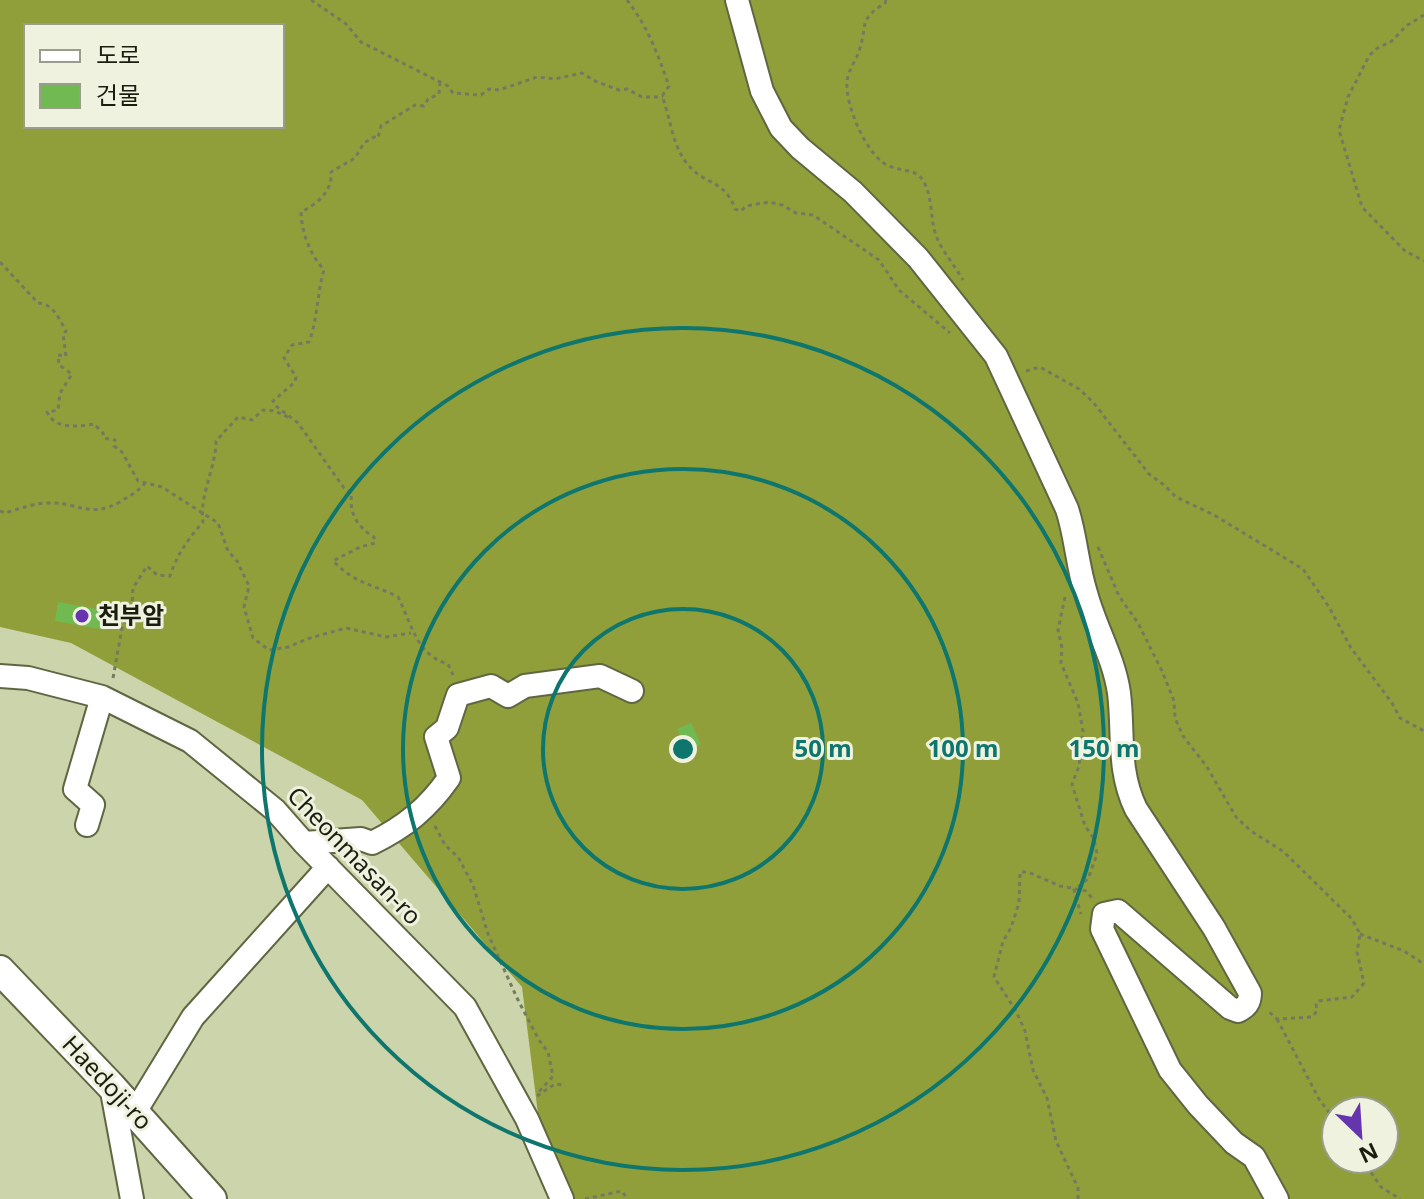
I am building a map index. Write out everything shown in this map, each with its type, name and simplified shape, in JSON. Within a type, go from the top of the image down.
[{"type":"main road","name":"Haedoji-ro","points":[[0,970],[111,1086],[212,1199]]},
{"type":"street","points":[[737,0],[762,91],[781,128],[853,192],[918,258],[996,356],[1070,519],[1086,597],[1111,661],[1119,693],[1120,738],[1128,794],[1214,928],[1250,993],[1250,1000],[1238,1011],[1230,1008],[1118,911],[1104,914],[1102,929],[1170,1070],[1234,1143],[1254,1157],[1277,1199]]},
{"type":"street","name":"Cheonmasan-ro","points":[[0,676],[28,678],[107,699],[190,741],[275,810],[465,1007],[527,1119],[562,1199]]},
{"type":"street","points":[[304,843],[361,839],[372,843],[399,829],[434,800],[449,778],[436,737],[447,728],[458,695],[491,686],[508,696],[525,686],[600,676],[632,691]]},
{"type":"street","points":[[87,825],[93,805],[75,789],[107,699]]},
{"type":"street","points":[[135,1112],[193,1017],[328,867]]},
{"type":"street","points":[[111,1086],[132,1199]]},
{"type":"path","points":[[311,0],[346,24],[361,42],[448,86],[453,93],[481,95],[489,89],[499,90],[537,77],[555,79],[582,73],[595,81],[619,90],[627,89],[642,97],[663,97]]},
{"type":"path","points":[[627,0],[645,22],[656,50],[669,86],[663,97],[680,154],[691,169],[718,184],[732,200],[735,209],[741,211],[746,206],[769,202],[796,213],[813,215],[879,260],[899,290],[958,340]]},
{"type":"path","points":[[886,0],[870,14],[861,33],[861,47],[851,66],[846,84],[853,117],[864,140],[884,163],[915,171],[925,184],[937,238],[967,286]]},
{"type":"path","points":[[1424,15],[1369,56],[1348,97],[1339,130],[1362,207],[1405,251],[1424,261]]},
{"type":"path","points":[[440,82],[439,94],[428,99],[424,106],[415,105],[381,126],[378,138],[364,143],[355,158],[331,172],[328,191],[320,196],[316,204],[301,212],[312,257],[324,270],[320,284],[321,301],[316,309],[309,342],[292,345],[284,358],[296,377],[295,382],[273,401],[292,418],[324,457],[344,488],[352,493],[349,505],[354,516],[363,531],[374,537],[375,543],[333,561],[350,578],[398,597],[412,633],[433,660],[448,664],[454,679],[474,684],[474,691]]},
{"type":"path","points":[[0,262],[38,303],[46,304],[55,311],[66,331],[63,334],[66,356],[58,355],[59,365],[72,374],[60,393],[58,410],[47,412],[50,419],[60,424],[94,424],[104,438],[115,440],[114,446],[122,452],[138,481],[162,487],[218,523],[228,551],[249,586],[244,607],[253,638],[269,650],[346,628],[386,637],[412,633]]},
{"type":"path","points":[[1012,393],[1016,376],[1040,367],[1079,389],[1093,402],[1149,474],[1176,497],[1214,515],[1303,569],[1329,607],[1345,638],[1400,718],[1424,731]]},
{"type":"path","points":[[107,699],[122,628],[132,606],[133,588],[147,566],[157,575],[170,576],[192,532],[203,522],[202,514],[216,458],[216,441],[238,417],[252,420],[263,410],[292,418]]},
{"type":"path","points":[[0,511],[5,513],[44,503],[68,503],[82,509],[101,511],[139,491],[145,483]]},
{"type":"path","points":[[1070,519],[1077,519],[1101,552],[1119,596],[1138,623],[1162,671],[1183,736],[1207,767],[1225,802],[1251,831],[1300,866],[1352,919],[1360,934],[1357,952],[1364,983],[1352,997],[1319,1001],[1312,1017],[1277,1019]]},
{"type":"path","points":[[1066,590],[1058,630],[1061,663],[1078,703],[1083,731],[1079,766],[1072,784],[1097,854],[1088,879],[1074,890],[1081,914]]},
{"type":"path","points":[[421,812],[434,825],[445,845],[458,857],[467,872],[491,942],[517,998],[548,1052],[553,1076],[534,1097],[555,1084],[564,1085]]},
{"type":"path","points":[[1076,889],[1020,872],[1019,903],[1003,941],[994,977],[1025,1031],[1033,1070],[1047,1098],[1056,1141],[1078,1188],[1078,1199]]},
{"type":"path","points":[[1360,934],[1404,951],[1424,964]]},
{"type":"path","points":[[1250,993],[1277,1019],[1320,1100]]},
{"type":"path","points":[[1373,1175],[1381,1187],[1400,1199]]},
{"type":"path","points":[[585,1199],[622,1191],[627,1199]]},
{"type":"green space","points":[[0,0],[1424,0],[1424,1199],[552,1199],[546,1177],[522,987],[362,800],[71,643],[0,627]]},
{"type":"building","name":"천부암","points":[[58,602],[108,611],[105,630],[55,621]]},
{"type":"building","points":[[691,723],[701,744],[688,751],[677,729]]},
{"type":"place","name":"천부암","points":[[82,616]]}]
